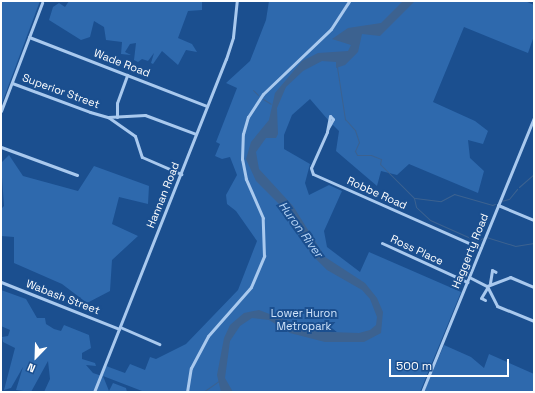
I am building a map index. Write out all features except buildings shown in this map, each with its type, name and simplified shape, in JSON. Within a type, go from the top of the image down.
[{"type":"street","name":"Hannan Road","points":[[94,392],[181,174],[232,41],[237,1]]},
{"type":"street","points":[[187,392],[191,368],[208,336],[249,289],[264,256],[263,218],[246,179],[242,159],[243,134],[248,117],[263,94],[331,29],[349,1]]},
{"type":"street","points":[[1,111],[42,3]]},
{"type":"street","name":"Wade Road","points":[[29,37],[207,106]]},
{"type":"street","points":[[117,117],[117,103],[127,75]]},
{"type":"street","name":"Superior Street","points":[[12,83],[108,117],[145,115],[196,134]]},
{"type":"street","points":[[108,117],[113,123],[135,136],[142,157],[181,174]]},
{"type":"street","name":"Haggerty Road","points":[[422,392],[534,117]]},
{"type":"street","name":"Robbe Road","points":[[328,128],[311,168],[313,174],[480,248]]},
{"type":"street","points":[[1,147],[77,175]]},
{"type":"street","points":[[176,172],[179,178]]},
{"type":"street","points":[[498,205],[534,220]]},
{"type":"street","name":"Ross Place","points":[[382,243],[467,282]]},
{"type":"street","points":[[485,300],[481,298],[488,285],[492,270],[496,272]]},
{"type":"street","points":[[469,277],[488,285],[498,307],[533,320]]},
{"type":"street","points":[[488,285],[510,277],[534,287]]},
{"type":"street","name":"Wabash Street","points":[[1,282],[159,344]]},
{"type":"green space","points":[[1,1],[40,1],[2,103],[1,102]]},
{"type":"green space","points":[[69,1],[202,1],[202,10],[188,11],[178,38],[192,44],[197,52],[186,50],[178,65],[162,51],[153,64],[151,63],[154,53],[148,61],[142,59],[138,62],[134,60],[136,43],[130,44],[125,52],[131,55],[121,54],[122,42],[106,40],[104,27],[94,21],[90,37],[81,40],[49,20],[53,7],[59,3],[65,7]]},
{"type":"green space","name":"Lower Huron Metropark","points":[[269,1],[525,1],[534,5],[534,36],[528,53],[464,27],[433,102],[475,121],[488,131],[483,144],[468,140],[470,158],[484,171],[478,193],[409,164],[397,175],[381,171],[377,186],[336,151],[339,131],[333,125],[329,128],[329,121],[310,99],[292,115],[284,135],[284,149],[310,164],[305,183],[309,195],[329,185],[342,191],[324,231],[327,247],[360,272],[369,252],[461,292],[420,392],[142,391],[103,376],[109,391],[113,383],[126,388],[127,392],[44,392],[50,379],[48,361],[31,392],[16,390],[23,367],[11,388],[4,390],[15,348],[3,342],[2,337],[8,336],[10,330],[1,326],[1,290],[26,299],[37,318],[45,318],[46,324],[54,329],[61,331],[64,325],[89,335],[91,348],[82,353],[82,359],[95,363],[96,366],[86,365],[93,373],[102,376],[106,366],[125,373],[130,364],[145,370],[150,357],[156,359],[186,344],[238,290],[257,241],[236,211],[227,204],[226,195],[237,175],[230,157],[222,159],[215,156],[220,144],[216,142],[237,88],[226,83],[250,61],[266,20]]},
{"type":"green space","points":[[9,155],[23,176],[78,191],[94,166],[149,186],[148,204],[119,197],[112,224],[138,236],[112,260],[110,291],[87,303],[62,284],[14,263],[14,237],[1,236],[1,209],[4,206],[1,163]]},
{"type":"green space","points":[[444,345],[471,357],[484,368],[489,354],[534,374],[534,392],[424,392]]},
{"type":"water","name":"Huron River","points":[[403,1],[415,1],[380,36],[362,34],[358,52],[345,65],[336,68],[336,62],[322,61],[303,71],[286,87],[277,108],[278,134],[276,138],[266,138],[256,152],[259,169],[293,206],[325,257],[365,283],[377,298],[383,312],[381,333],[364,342],[325,342],[290,333],[269,320],[252,318],[240,326],[230,341],[225,378],[233,392],[221,392],[217,375],[224,338],[230,325],[244,313],[259,310],[309,329],[330,332],[359,333],[370,330],[376,325],[377,317],[370,299],[362,290],[327,270],[313,256],[279,204],[256,181],[246,159],[251,142],[269,120],[275,93],[302,61],[318,53],[348,51],[351,45],[332,39],[348,28],[381,23]]},
{"type":"waterway","points":[[337,67],[345,119],[355,130],[359,142],[355,151],[357,155],[371,155],[381,159],[380,164],[414,198],[416,207],[430,220],[477,241],[483,238]]},
{"type":"waterway","points":[[253,90],[258,95]]},
{"type":"waterway","points":[[263,99],[271,104]]},
{"type":"waterway","points":[[519,187],[534,174]]},
{"type":"waterway","points":[[501,201],[509,199],[517,189]]},
{"type":"waterway","points":[[415,198],[441,201],[454,194],[492,205],[495,204]]},
{"type":"waterway","points":[[486,237],[515,246],[534,243]]},
{"type":"waterway","points":[[203,392],[219,381]]}]
